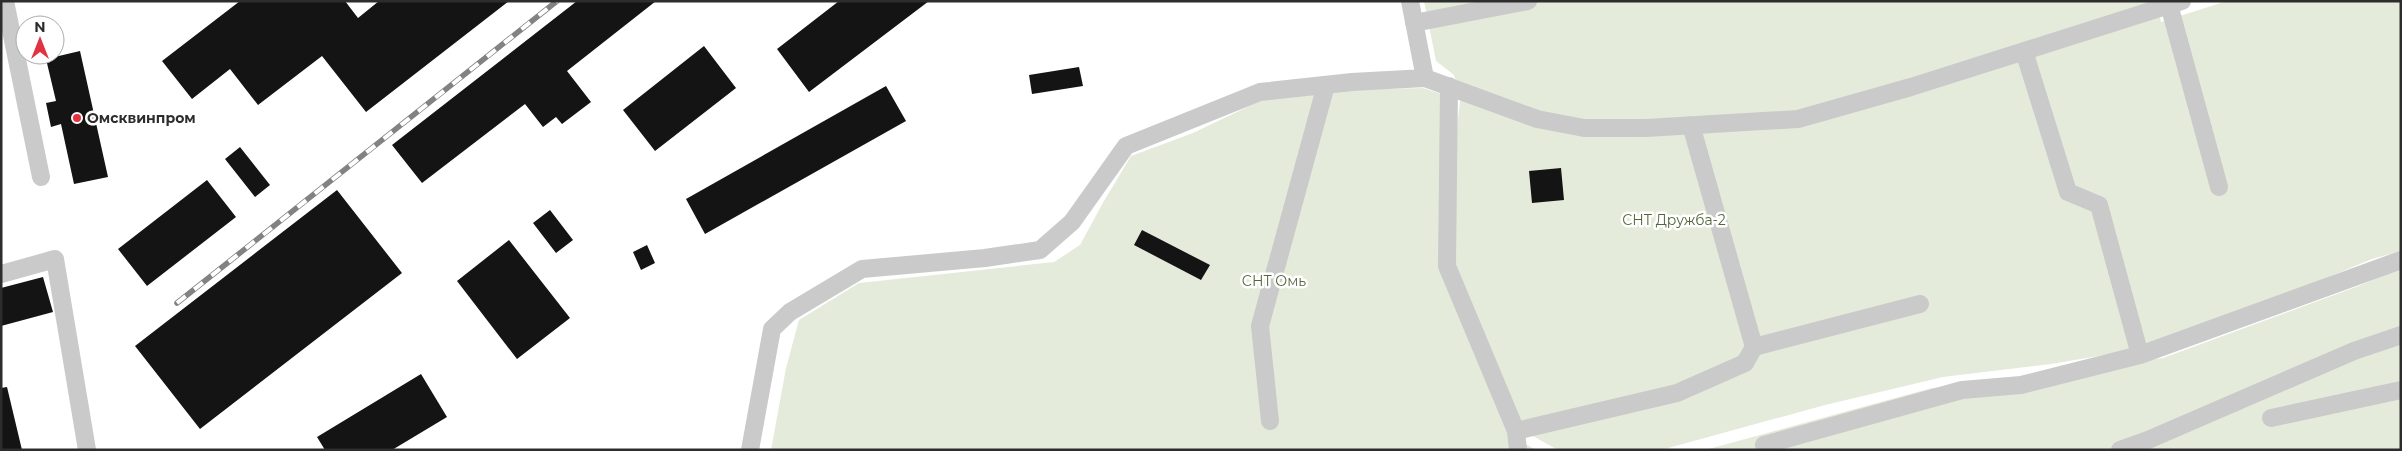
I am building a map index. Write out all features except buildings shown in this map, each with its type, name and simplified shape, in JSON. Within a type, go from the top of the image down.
[{"type":"street","points":[[5,1],[41,177]]},
{"type":"street","points":[[1410,1],[1425,78]]},
{"type":"street","points":[[1414,23],[1528,1]]},
{"type":"street","points":[[750,450],[772,330],[790,312],[862,269],[985,258],[1040,250],[1072,222],[1126,146],[1260,92],[1425,78],[1537,119],[1584,128],[1798,119],[1911,87],[2173,2],[2219,187]]},
{"type":"street","points":[[2024,51],[2068,192],[2099,205],[2140,355]]},
{"type":"street","points":[[1270,421],[1260,326],[1326,85]]},
{"type":"street","points":[[1449,86],[1447,266],[1516,431],[1518,450]]},
{"type":"street","points":[[1516,431],[1677,393],[1745,363],[1754,347],[1691,125]]},
{"type":"street","points":[[1,274],[55,259],[87,450]]},
{"type":"street","points":[[1764,445],[1962,390],[2021,385],[2140,355],[2401,260]]},
{"type":"street","points":[[1754,347],[1920,304]]},
{"type":"street","points":[[2120,450],[2148,440],[2354,351],[2401,335]]},
{"type":"street","points":[[2271,418],[2401,390]]},
{"type":"green space","name":"СНТ Дружба-2","points":[[1424,1],[2156,1],[2161,22],[2227,1],[2401,1],[2401,251],[2372,259],[2164,345],[2051,364],[1943,377],[1825,405],[1661,450],[1558,450],[1524,431],[1451,260],[1450,192],[1460,101],[1454,75],[1436,61]]},
{"type":"green space","name":"СНТ Омь","points":[[1423,88],[1444,95],[1443,267],[1514,437],[1536,450],[771,450],[786,368],[799,320],[859,283],[1054,262],[1080,245],[1131,156],[1193,133],[1262,100],[1347,90]]},
{"type":"green space","points":[[2401,268],[2401,450],[1705,450],[1932,388],[2025,380],[2163,358],[2361,285]]},
{"type":"railway","points":[[177,303],[557,1]]},
{"type":"place","name":"Омсквинпром","points":[[77,118]]}]
